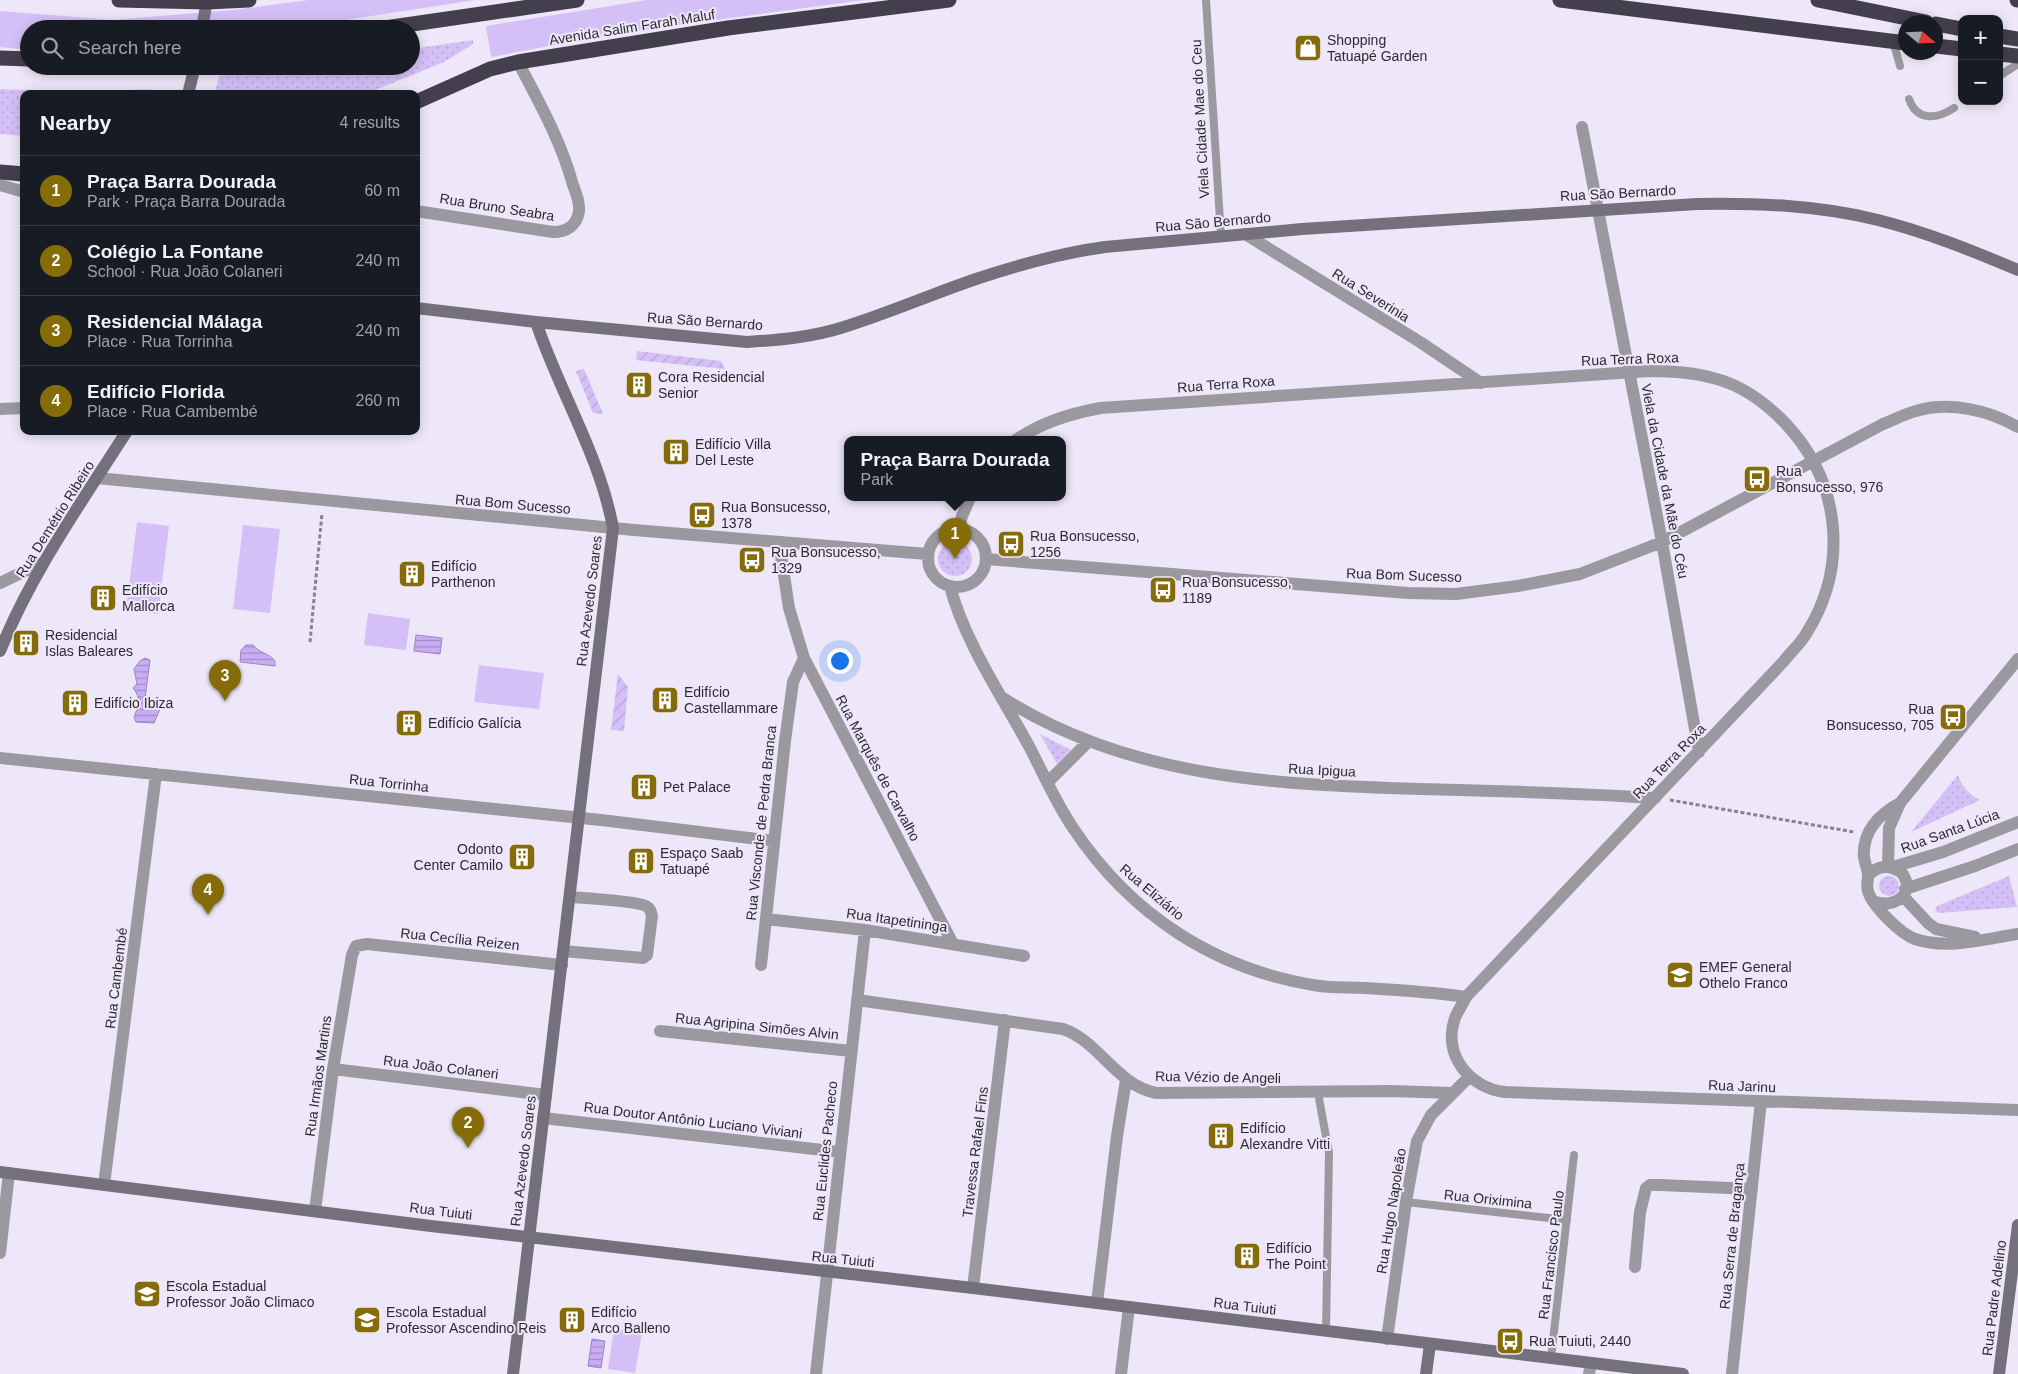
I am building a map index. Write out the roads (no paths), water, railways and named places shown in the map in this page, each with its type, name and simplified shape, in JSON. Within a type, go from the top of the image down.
[{"type":"highway","points":[[119,0],[249,0]]},
{"type":"highway","points":[[420,23],[578,0]]},
{"type":"highway","name":"Avenida Salim Farah Maluf","points":[[420,100],[490,69],[518,62],[728,28],[950,0]]},
{"type":"highway","points":[[1560,0],[1898,42]]},
{"type":"highway","points":[[1818,0],[1898,16]]},
{"type":"highway","points":[[1943,25],[1958,28]]},
{"type":"highway","points":[[2003,37],[2018,39]]},
{"type":"highway","points":[[1943,47],[1958,49]]},
{"type":"highway","points":[[2003,54],[2018,56]]},
{"type":"highway","points":[[0,58],[20,59]]},
{"type":"highway","points":[[0,172],[20,174]]},
{"type":"street","points":[[204,20],[207,1]]},
{"type":"street","name":"Rua Bruno Seabra","points":[[420,212],[553,232],[563,232],[574,224],[579,210],[570,172],[556,136],[518,62]]},
{"type":"street","points":[[189,90],[193,75]]},
{"type":"street","name":"Viela da Cidade da Mãe do Céu","points":[[1582,128],[1662,542],[1699,752]]},
{"type":"street","points":[[0,186],[20,191]]},
{"type":"street","name":"Rua São Bernardo","points":[[420,308],[536,322],[747,342],[774,341],[843,327],[976,279],[1038,260],[1105,247],[1245,234],[1731,203],[1818,209],[1878,220],[1970,250],[2018,270]]},
{"type":"street","name":"Rua Severinia","points":[[1245,234],[1420,342],[1480,383]]},
{"type":"street","name":"Rua Azevedo Soares","points":[[513,1374],[613,528],[597,469],[546,352],[536,322]]},
{"type":"street","name":"Rua Terra Roxa","points":[[1022,436],[1046,423],[1070,414],[1100,408],[1649,371],[1690,373],[1734,385],[1757,398],[1779,416],[1796,435],[1814,461],[1828,496],[1834,538],[1832,560],[1826,587],[1818,611],[1806,635],[1699,752],[1466,997],[1455,1018],[1452,1033],[1453,1047],[1468,1078]]},
{"type":"street","name":"Rua Bom Sucesso","points":[[986,559],[1330,588],[1456,594],[1518,586],[1580,574],[1662,542],[1883,424],[1915,411],[1934,407],[1972,410],[2000,418],[2018,427]]},
{"type":"street","points":[[0,409],[20,408]]},
{"type":"street","name":"Rua Demétrio Ribeiro","points":[[0,652],[8,631],[42,563],[124,435]]},
{"type":"street","name":"Rua Bom Sucesso","points":[[97,478],[613,528],[927,554]]},
{"type":"street","points":[[959,528],[969,501]]},
{"type":"street","points":[[959,528],[970,531],[979,538],[984,548],[986,559],[983,571],[976,580],[966,586],[950,586],[943,584],[934,577],[929,567],[927,554],[930,545],[937,536],[947,530],[959,528]]},
{"type":"street","name":"Rua Marquês de Carvalho","points":[[779,543],[788,608],[804,658],[953,944]]},
{"type":"street","points":[[0,583],[42,563]]},
{"type":"street","name":"Rua Eliziário","points":[[950,586],[957,610],[968,635],[1071,826],[1111,879],[1160,922],[1208,951],[1247,968],[1285,979],[1321,986],[1428,992],[1466,997]]},
{"type":"street","name":"Rua Visconde de Pedra Branca","points":[[761,965],[793,682],[804,658]]},
{"type":"street","points":[[1890,867],[1889,828],[1900,803],[2018,659]]},
{"type":"street","name":"Rua Ipigua","points":[[1003,697],[1052,726],[1088,742],[1192,770],[1273,782],[1344,787],[1601,794],[1655,798]]},
{"type":"street","points":[[1048,782],[1088,742]]},
{"type":"street","name":"Rua Torrinha","points":[[0,758],[579,818],[774,841]]},
{"type":"street","name":"Rua Cambembé","points":[[104,1185],[156,774]]},
{"type":"street","points":[[1900,803],[1882,814],[1868,834],[1864,856],[1868,876],[1867,889],[1873,901],[1896,928],[1916,939],[1939,944],[1959,943],[2018,934]]},
{"type":"street","name":"Rua Santa Lúcia","points":[[1868,876],[1880,867],[1890,867],[1943,852],[2018,822]]},
{"type":"street","points":[[1873,901],[1889,904],[1904,892],[2018,849]]},
{"type":"street","name":"Rua Santa Lúcia","points":[[1890,867],[1905,877],[1904,892]]},
{"type":"street","points":[[1904,892],[1936,929],[1985,939]]},
{"type":"street","points":[[563,951],[643,958],[647,955],[649,948],[652,916],[651,911],[646,906],[634,903],[570,897]]},
{"type":"street","name":"Rua Itapetininga","points":[[766,918],[865,930],[1024,956]]},
{"type":"street","name":"Rua Euclides Pacheco","points":[[816,1374],[865,930]]},
{"type":"street","name":"Rua Cecília Reizen","points":[[356,946],[367,944],[562,965]]},
{"type":"street","name":"Rua Irmãos Martins","points":[[315,1211],[333,1070],[350,965],[356,946]]},
{"type":"street","name":"Rua Vézio de Angeli","points":[[857,1000],[1054,1027],[1070,1031],[1126,1080],[1141,1089],[1156,1093],[1392,1091],[1452,1093]]},
{"type":"street","name":"Travessa Rafael Fins","points":[[974,1288],[1005,1020]]},
{"type":"street","name":"Rua Agripina Simões Alvin","points":[[660,1031],[851,1051]]},
{"type":"street","name":"Rua João Colaneri","points":[[333,1070],[546,1094]]},
{"type":"street","name":"Rua Hugo Napoleão","points":[[1387,1339],[1406,1202],[1417,1142],[1431,1115],[1468,1078]]},
{"type":"street","name":"Rua Jarinu","points":[[1468,1078],[1487,1088],[1505,1092],[2018,1110]]},
{"type":"street","points":[[1097,1303],[1117,1136],[1126,1080]]},
{"type":"street","name":"Rua Serra de Bragança","points":[[1732,1374],[1761,1102]]},
{"type":"street","name":"Rua Doutor Antônio Luciano Viviani","points":[[543,1118],[840,1152]]},
{"type":"street","points":[[0,1253],[5,1172]]},
{"type":"street","name":"Rua Tuiuti","points":[[5,1172],[315,1211],[1551,1358],[1590,1368],[1683,1374]]},
{"type":"street","points":[[1635,1267],[1640,1212],[1646,1188],[1650,1185],[1752,1189]]},
{"type":"street","name":"Rua Padre Adelino","points":[[1999,1374],[2018,1225]]},
{"type":"street","points":[[1120,1374],[1129,1308]]},
{"type":"street","points":[[1426,1374],[1430,1344]]},
{"type":"lane","name":"Viela Cidade Mae do Ceu","points":[[1206,0],[1221,236]]},
{"type":"lane","points":[[1900,60],[1900,66]]},
{"type":"lane","points":[[2003,73],[2018,64]]},
{"type":"lane","points":[[1909,99],[1912,109],[1920,114],[1931,117],[1943,115],[1954,108]]},
{"type":"lane","points":[[1318,1093],[1329,1153],[1326,1331]]},
{"type":"lane","name":"Rua Francisco Paulo","points":[[1551,1358],[1574,1155]]},
{"type":"lane","name":"Rua Oriximina","points":[[1406,1202],[1568,1220]]},
{"type":"place","name":"Shopping Tatuapé Garden","points":[[1308,48]]},
{"type":"place","name":"Cora Residencial Senior","points":[[639,385]]},
{"type":"place","name":"Edifício Villa Del Leste","points":[[676,452]]},
{"type":"place","name":"Rua Bonsucesso, 976","points":[[1757,479]]},
{"type":"place","name":"Rua Bonsucesso, 1378","points":[[702,515]]},
{"type":"place","name":"Rua Bonsucesso, 1256","points":[[1011,544]]},
{"type":"place","name":"Praça Barra Dourada","points":[[955,559]]},
{"type":"place","name":"Rua Bonsucesso, 1329","points":[[752,560]]},
{"type":"place","name":"Edifício Parthenon","points":[[412,574]]},
{"type":"place","name":"Rua Bonsucesso, 1189","points":[[1163,590]]},
{"type":"place","name":"Edifício Mallorca","points":[[103,598]]},
{"type":"place","name":"Residencial Islas Baleares","points":[[26,643]]},
{"type":"place","name":"Edifício Castellammare","points":[[665,700]]},
{"type":"place","name":"Residencial Málaga","points":[[225,701]]},
{"type":"place","name":"Edifício Ibiza","points":[[75,703]]},
{"type":"place","name":"Rua Bonsucesso, 705","points":[[1953,717]]},
{"type":"place","name":"Edifício Galícia","points":[[409,723]]},
{"type":"place","name":"Pet Palace","points":[[644,787]]},
{"type":"place","name":"Odonto Center Camilo","points":[[522,857]]},
{"type":"place","name":"Espaço Saab Tatuapé","points":[[641,861]]},
{"type":"place","name":"Edifício Florida","points":[[208,915]]},
{"type":"place","name":"EMEF General Othelo Franco","points":[[1680,975]]},
{"type":"place","name":"Edifício Alexandre Vitti","points":[[1221,1136]]},
{"type":"place","name":"Colégio La Fontane","points":[[468,1148]]},
{"type":"place","name":"Edifício The Point","points":[[1247,1256]]},
{"type":"place","name":"Escola Estadual Professor João Climaco","points":[[147,1294]]},
{"type":"place","name":"Escola Estadual Professor Ascendino Reis","points":[[367,1320]]},
{"type":"place","name":"Edifício Arco Balleno","points":[[572,1320]]},
{"type":"place","name":"Rua Tuiuti, 2440","points":[[1510,1341]]}]
